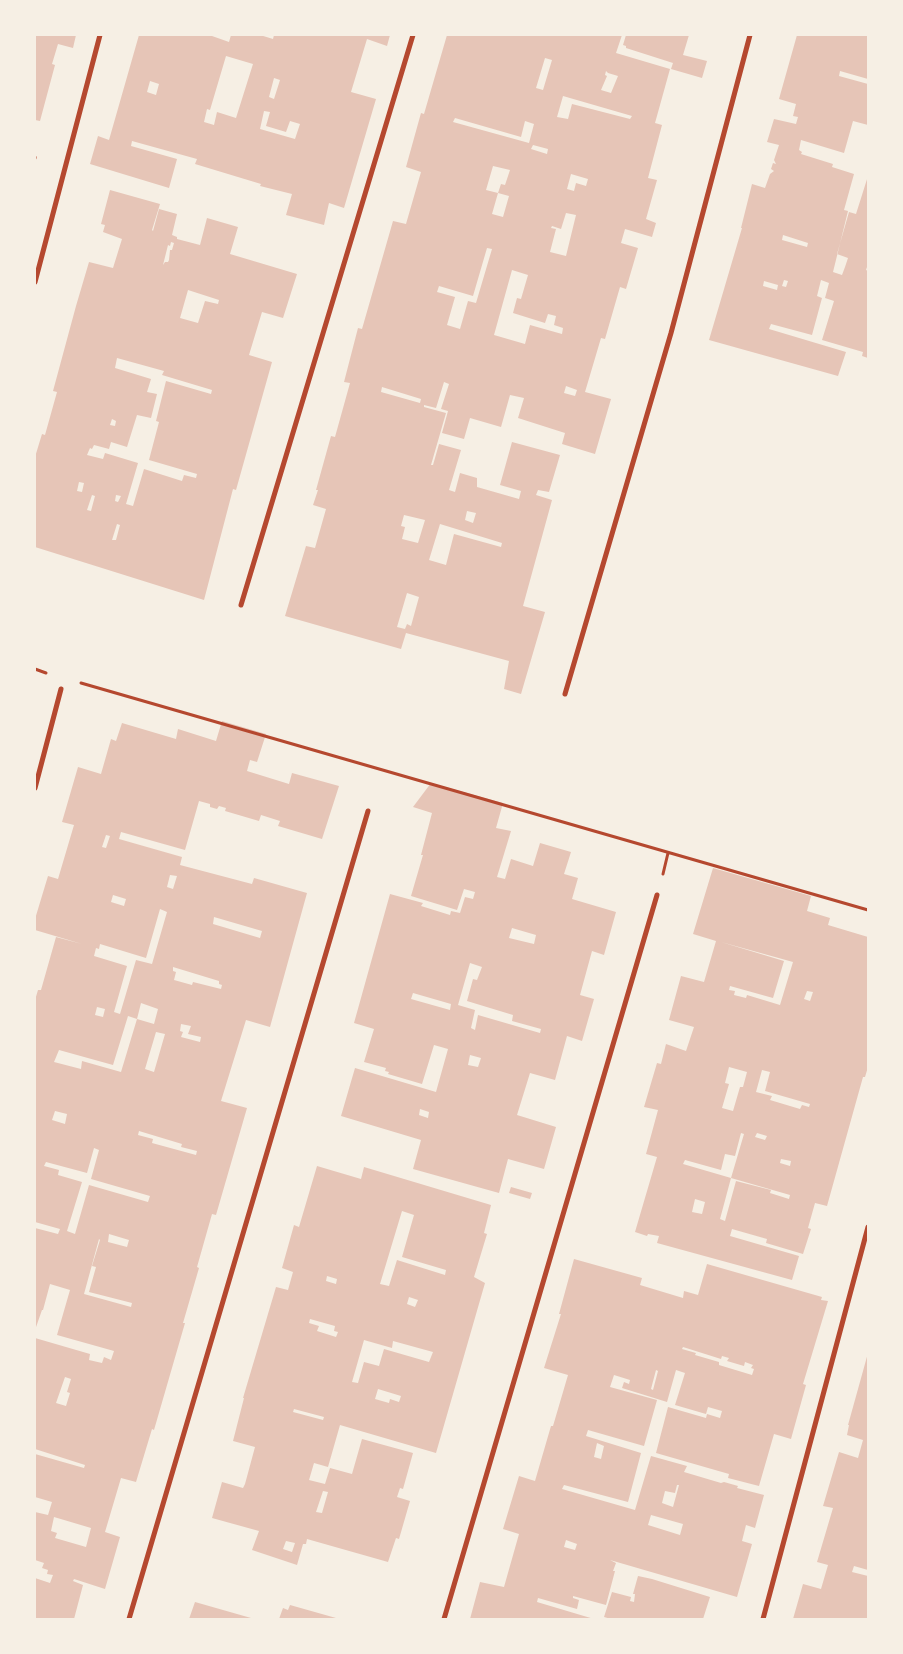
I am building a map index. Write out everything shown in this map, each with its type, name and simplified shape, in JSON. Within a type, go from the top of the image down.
[{"type":"street","points":[[35,282],[100,35]]},
{"type":"street","points":[[241,605],[413,35]]},
{"type":"street","points":[[565,694],[671,333],[750,35]]},
{"type":"street","points":[[35,788],[61,689]]},
{"type":"street","points":[[129,1619],[368,811]]},
{"type":"street","points":[[444,1619],[657,895]]},
{"type":"street","points":[[762,1619],[868,1228]]},
{"type":"path","points":[[35,670],[54,675]]},
{"type":"path","points":[[73,681],[868,910]]},
{"type":"building","points":[[35,35],[76,35],[73,48],[58,44],[52,64],[55,65],[40,121],[35,120]]},
{"type":"building","points":[[139,35],[212,35],[229,42],[231,35],[260,35],[273,39],[274,35],[390,35],[387,46],[367,39],[351,92],[376,99],[344,208],[329,203],[324,225],[286,215],[292,194],[260,186],[261,184],[195,164],[197,159],[132,141],[131,146],[177,159],[169,188],[90,164],[98,136],[109,140]],"holes":[[[226,56],[253,64],[236,118],[217,112],[214,125],[204,122],[207,109],[210,110]],[[274,78],[280,80],[274,99],[269,97]],[[150,81],[159,84],[156,95],[147,92]],[[264,111],[270,112],[266,126],[286,132],[290,121],[300,124],[295,139],[260,129]]]},
{"type":"building","points":[[447,35],[622,35],[616,53],[670,69],[655,123],[662,125],[648,178],[657,180],[646,219],[656,223],[652,237],[625,229],[621,243],[638,248],[626,289],[620,287],[605,339],[601,338],[585,392],[611,399],[595,454],[562,444],[565,433],[518,418],[524,398],[510,395],[501,427],[470,418],[464,439],[442,433],[448,411],[441,409],[449,384],[444,382],[436,408],[424,405],[424,407],[446,413],[431,465],[433,465],[439,444],[461,450],[449,490],[455,492],[460,473],[477,478],[477,487],[519,499],[521,491],[500,485],[512,442],[560,455],[549,492],[538,490],[536,495],[552,500],[523,606],[545,612],[521,694],[504,689],[509,661],[406,633],[401,649],[285,616],[306,546],[315,548],[326,509],[313,505],[331,436],[335,437],[350,383],[344,382],[358,328],[362,329],[393,221],[406,224],[421,172],[406,167],[421,113],[424,114]],"holes":[[[545,58],[552,60],[543,90],[536,88]],[[606,71],[618,76],[611,93],[601,90],[607,76],[605,75]],[[563,96],[632,116],[630,119],[572,104],[568,119],[557,117]],[[455,118],[521,137],[525,121],[534,124],[529,143],[453,122]],[[533,145],[548,149],[547,154],[531,149]],[[493,166],[510,170],[505,185],[501,184],[498,193],[486,190]],[[571,174],[588,179],[586,186],[576,183],[574,191],[567,189]],[[498,193],[509,196],[503,217],[492,214]],[[566,213],[576,215],[566,256],[550,252],[556,229],[551,228],[552,226],[561,229]],[[487,248],[492,249],[476,303],[468,301],[460,329],[447,325],[455,297],[437,292],[439,286],[473,296]],[[512,270],[528,275],[521,299],[517,298],[513,313],[545,323],[548,314],[556,316],[554,325],[563,328],[562,334],[530,325],[525,344],[494,335]],[[566,386],[577,390],[575,396],[564,393]],[[382,387],[421,399],[420,403],[381,392]],[[467,511],[476,513],[473,523],[465,520]],[[404,515],[425,520],[418,543],[402,539],[405,527],[401,526]],[[440,524],[502,543],[501,547],[454,534],[446,565],[429,560]],[[407,593],[419,597],[411,626],[407,624],[405,629],[397,627]]]},
{"type":"building","points":[[626,35],[689,35],[683,55],[707,61],[702,78],[671,69],[673,63],[626,48],[623,45]]},
{"type":"building","points":[[797,35],[868,35],[868,79],[840,71],[839,76],[868,84],[868,125],[853,121],[844,153],[801,140],[799,150],[802,152],[801,154],[833,164],[832,167],[854,174],[844,210],[848,211],[840,243],[849,212],[856,214],[868,176],[868,264],[866,270],[868,271],[868,358],[862,356],[863,352],[822,340],[834,301],[825,298],[829,283],[821,280],[817,296],[822,298],[812,335],[771,324],[769,329],[846,352],[838,376],[709,340],[742,228],[752,184],[765,188],[770,174],[774,171],[771,169],[773,163],[776,164],[774,160],[779,145],[767,142],[774,119],[796,124],[798,117],[793,116],[796,104],[779,99]],"holes":[[[783,235],[808,243],[807,247],[782,240]],[[837,254],[848,258],[842,275],[833,272]],[[784,280],[788,281],[786,287],[782,286]],[[764,281],[778,285],[777,290],[763,286]]]},
{"type":"building","points":[[110,190],[160,204],[153,231],[159,209],[177,214],[172,235],[177,237],[177,239],[200,245],[207,218],[238,227],[230,254],[297,274],[283,318],[262,312],[249,355],[272,362],[236,490],[233,489],[204,600],[35,547],[35,457],[42,434],[45,435],[57,392],[53,391],[76,306],[89,262],[113,268],[122,239],[103,232],[105,225],[101,224]],"holes":[[[171,242],[174,243],[172,250],[170,250],[169,260],[163,265],[168,245],[170,246]],[[188,290],[219,300],[218,304],[205,301],[198,323],[180,318]],[[117,358],[164,371],[162,375],[212,390],[211,394],[166,381],[156,421],[159,422],[149,460],[197,474],[196,478],[184,475],[182,481],[144,469],[133,506],[126,504],[138,463],[105,453],[103,459],[87,455],[90,448],[92,449],[94,445],[109,449],[111,442],[127,447],[137,415],[151,418],[157,394],[147,392],[151,379],[115,368]],[[112,419],[116,421],[115,426],[110,425]],[[79,482],[84,483],[82,492],[77,491]],[[92,495],[95,496],[91,511],[87,510]],[[116,495],[121,496],[118,502],[115,501]],[[117,524],[120,525],[116,540],[112,540]]]},
{"type":"building","points":[[222,721],[266,734],[257,762],[250,760],[247,771],[289,784],[292,773],[339,786],[322,839],[278,826],[280,821],[261,815],[259,821],[225,811],[226,808],[219,806],[217,809],[210,807],[210,804],[199,801],[185,850],[121,832],[119,839],[182,857],[180,865],[252,884],[254,878],[307,893],[270,1027],[246,1020],[221,1101],[247,1108],[216,1215],[212,1214],[183,1323],[185,1323],[154,1430],[152,1429],[136,1482],[121,1478],[105,1532],[120,1537],[105,1589],[74,1579],[73,1581],[83,1585],[74,1619],[35,1619],[35,1578],[50,1583],[53,1575],[47,1574],[48,1570],[42,1568],[44,1563],[35,1560],[35,1512],[48,1515],[52,1502],[35,1497],[35,1454],[84,1468],[85,1465],[35,1449],[35,1338],[90,1354],[89,1360],[102,1363],[104,1357],[111,1360],[114,1351],[57,1335],[70,1290],[50,1284],[35,1330],[35,1228],[58,1234],[60,1229],[35,1222],[35,1000],[38,990],[41,990],[56,937],[82,944],[35,930],[35,919],[48,876],[58,879],[74,825],[62,822],[78,767],[101,774],[111,739],[116,741],[122,723],[176,739],[178,729],[216,741]],"holes":[[[106,835],[110,836],[106,848],[102,847]],[[170,875],[177,876],[173,889],[167,887]],[[113,895],[126,899],[124,906],[111,902]],[[160,909],[167,912],[152,964],[136,960],[120,1014],[114,1012],[127,966],[94,956],[96,948],[99,949],[100,944],[146,958]],[[214,917],[262,931],[260,938],[213,924]],[[173,967],[219,981],[219,984],[222,985],[221,989],[193,982],[192,985],[174,980],[176,972],[173,971]],[[141,1003],[158,1009],[154,1024],[137,1019]],[[97,1007],[105,1009],[103,1017],[95,1015]],[[128,1016],[137,1019],[121,1072],[82,1061],[81,1069],[54,1062],[59,1050],[113,1065]],[[181,1024],[191,1026],[188,1034],[201,1037],[200,1042],[181,1037],[183,1032],[180,1031]],[[156,1032],[165,1034],[154,1072],[145,1069]],[[55,1111],[67,1114],[65,1124],[52,1120]],[[139,1131],[182,1144],[181,1147],[197,1151],[196,1155],[152,1143],[153,1139],[138,1135]],[[94,1148],[99,1150],[91,1179],[150,1196],[148,1202],[89,1185],[75,1234],[67,1231],[82,1182],[58,1175],[59,1170],[44,1166],[46,1162],[87,1173]],[[109,1234],[129,1240],[127,1247],[108,1242]],[[99,1239],[92,1266],[96,1267],[89,1292],[132,1303],[131,1307],[84,1294]],[[65,1377],[71,1379],[67,1392],[70,1393],[66,1406],[56,1403]],[[54,1517],[91,1528],[86,1547],[55,1538],[57,1533],[51,1531]]]},
{"type":"building","points":[[431,783],[503,803],[496,828],[511,831],[497,877],[505,879],[511,859],[533,866],[540,843],[571,852],[564,874],[578,878],[572,899],[616,912],[604,955],[592,951],[580,995],[594,999],[582,1041],[567,1036],[555,1080],[530,1073],[517,1115],[556,1127],[544,1169],[508,1159],[499,1193],[413,1169],[421,1140],[341,1116],[355,1068],[436,1092],[448,1049],[434,1045],[422,1084],[388,1074],[389,1072],[385,1071],[386,1068],[364,1062],[374,1029],[354,1023],[390,894],[423,903],[421,906],[450,915],[451,911],[460,913],[465,897],[473,899],[475,892],[464,889],[457,910],[411,896],[423,855],[421,855],[432,813],[413,807]],"holes":[[[512,928],[536,935],[534,944],[509,938]],[[470,963],[482,967],[477,980],[473,979],[467,1001],[513,1015],[512,1021],[541,1029],[540,1033],[478,1015],[475,1030],[471,1028],[475,1010],[458,1005]],[[413,993],[451,1004],[450,1010],[411,999]],[[470,1055],[481,1058],[478,1067],[468,1065]],[[420,1109],[429,1112],[428,1118],[419,1115]]]},
{"type":"building","points":[[713,868],[811,896],[807,911],[830,918],[828,925],[868,937],[868,1067],[865,1077],[863,1077],[827,1206],[815,1203],[808,1228],[811,1229],[803,1254],[766,1243],[767,1239],[732,1229],[730,1236],[799,1256],[792,1280],[657,1243],[659,1236],[648,1234],[647,1236],[635,1232],[657,1157],[646,1154],[658,1110],[644,1107],[657,1063],[661,1064],[666,1044],[686,1051],[694,1027],[669,1020],[681,976],[704,982],[716,941],[693,934]],"holes":[[[721,942],[793,962],[780,1005],[747,995],[746,998],[734,995],[735,991],[729,990],[730,986],[773,998],[784,961]],[[807,991],[813,992],[810,1001],[804,999]],[[729,1067],[747,1072],[743,1087],[740,1087],[733,1111],[722,1108],[729,1084],[725,1083]],[[762,1070],[770,1072],[765,1091],[810,1104],[809,1107],[802,1105],[800,1109],[770,1100],[772,1096],[756,1092]],[[741,1133],[744,1134],[731,1178],[683,1164],[685,1160],[721,1170],[725,1154],[735,1156]],[[757,1133],[767,1136],[765,1140],[755,1137]],[[781,1159],[791,1161],[790,1166],[780,1163]],[[731,1178],[790,1195],[789,1199],[770,1193],[771,1190],[736,1181],[725,1221],[720,1219]],[[695,1199],[705,1202],[702,1214],[692,1212]]]},
{"type":"building","points":[[317,1166],[361,1179],[364,1167],[491,1205],[484,1233],[487,1234],[474,1277],[485,1283],[436,1453],[340,1425],[328,1467],[314,1463],[309,1480],[325,1484],[330,1468],[352,1474],[362,1439],[413,1453],[403,1489],[400,1488],[397,1497],[410,1501],[399,1539],[396,1538],[388,1562],[307,1539],[306,1544],[303,1544],[297,1565],[252,1550],[259,1531],[212,1518],[222,1482],[243,1488],[245,1484],[255,1447],[233,1441],[243,1398],[276,1287],[288,1290],[293,1272],[282,1268],[294,1225],[299,1227]],"holes":[[[402,1211],[414,1215],[402,1257],[446,1270],[445,1275],[397,1260],[389,1286],[380,1284]],[[327,1276],[337,1279],[336,1284],[326,1281]],[[409,1297],[418,1300],[415,1307],[407,1304]],[[310,1319],[335,1326],[334,1331],[338,1332],[336,1337],[317,1331],[319,1326],[309,1323]],[[364,1340],[392,1348],[393,1341],[433,1352],[429,1362],[384,1349],[379,1366],[364,1362],[358,1383],[352,1382]],[[378,1389],[401,1396],[399,1402],[390,1399],[389,1403],[375,1399]],[[294,1409],[324,1417],[323,1420],[293,1412]],[[323,1491],[328,1492],[322,1513],[316,1512]],[[286,1541],[295,1543],[292,1552],[283,1549]]]},
{"type":"building","points":[[511,1187],[532,1193],[530,1199],[509,1193]]},
{"type":"building","points":[[574,1259],[642,1278],[640,1285],[683,1298],[684,1291],[698,1295],[707,1264],[822,1297],[821,1300],[828,1301],[803,1384],[806,1385],[791,1439],[774,1434],[759,1486],[728,1478],[729,1474],[656,1453],[668,1407],[706,1418],[707,1414],[720,1418],[722,1411],[708,1407],[706,1414],[675,1405],[685,1373],[676,1370],[667,1402],[622,1388],[624,1382],[629,1384],[630,1380],[614,1375],[610,1387],[657,1400],[644,1446],[588,1430],[586,1436],[641,1453],[628,1502],[564,1485],[562,1489],[635,1510],[651,1456],[687,1466],[684,1472],[764,1495],[755,1528],[746,1525],[742,1541],[752,1544],[737,1597],[610,1560],[616,1563],[606,1605],[573,1596],[573,1598],[579,1600],[577,1609],[538,1598],[537,1602],[594,1619],[470,1619],[480,1582],[504,1587],[519,1534],[503,1529],[519,1476],[535,1481],[568,1375],[544,1368],[561,1314],[559,1314]],"holes":[[[683,1347],[721,1359],[722,1356],[729,1358],[727,1361],[744,1366],[745,1362],[753,1365],[751,1368],[754,1369],[752,1375],[719,1365],[719,1362],[682,1349]],[[656,1370],[658,1371],[653,1390],[651,1389]],[[597,1443],[604,1446],[601,1459],[594,1457]],[[677,1485],[679,1485],[673,1507],[662,1503],[665,1491],[675,1493]],[[651,1515],[683,1524],[680,1535],[648,1525]],[[566,1540],[577,1544],[575,1550],[564,1547]]]},
{"type":"building","points":[[868,1353],[868,1570],[854,1566],[852,1572],[868,1576],[868,1619],[793,1619],[803,1584],[821,1589],[828,1565],[817,1562],[833,1508],[823,1506],[839,1452],[858,1458],[863,1440],[847,1435],[848,1425]]},
{"type":"building","points":[[638,1576],[710,1597],[703,1619],[611,1619],[604,1617],[612,1592],[631,1597],[630,1601],[634,1602],[635,1594],[633,1594]]},
{"type":"building","points":[[195,1602],[251,1618],[251,1619],[189,1619]]},
{"type":"building","points":[[290,1605],[336,1619],[279,1619],[283,1608],[288,1610]]}]
